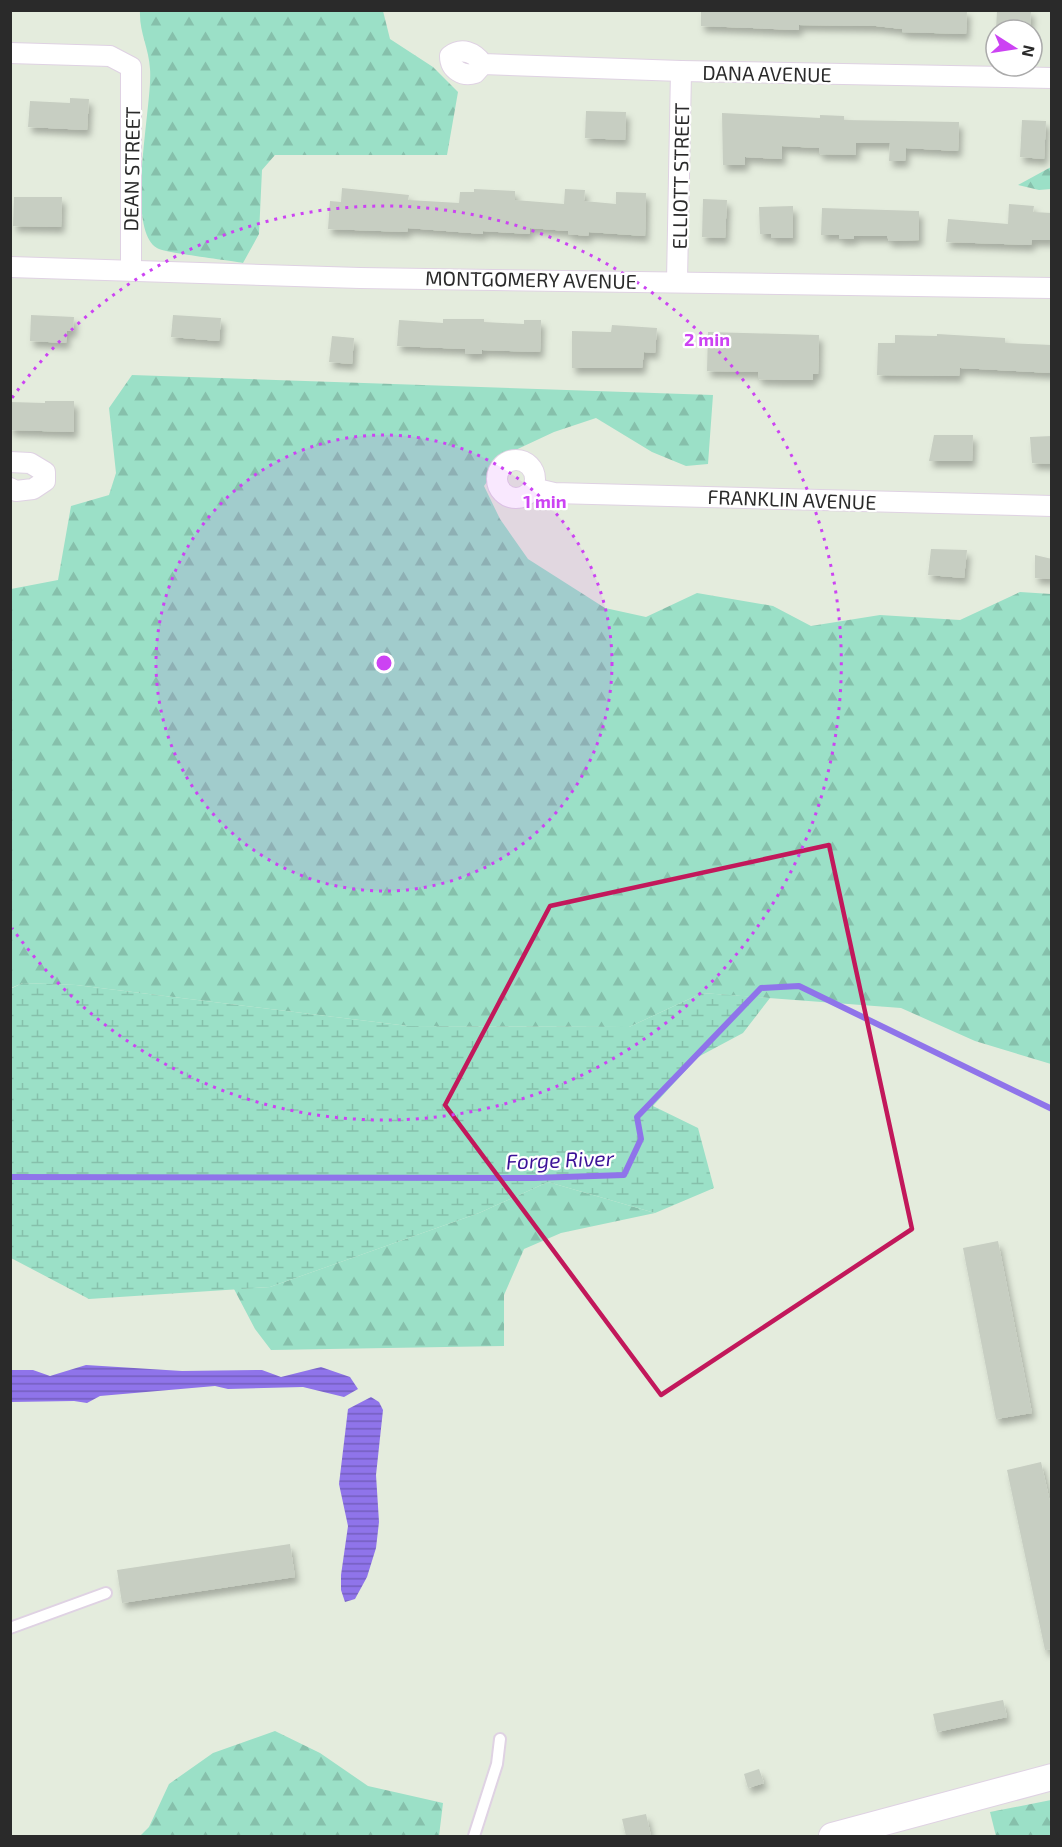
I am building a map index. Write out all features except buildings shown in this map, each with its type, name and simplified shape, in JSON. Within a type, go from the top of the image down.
[{"type":"street","name":"DEAN STREET","points":[[10,53],[110,56],[131,68],[131,270]]},
{"type":"street","name":"DANA AVENUE","points":[[483,64],[681,71],[1052,78]]},
{"type":"street","name":"ELLIOTT STREET","points":[[677,281],[681,71]]},
{"type":"street","name":"MONTGOMERY AVENUE","points":[[10,267],[360,278],[1052,288]]},
{"type":"street","points":[[10,462],[30,463],[45,472],[45,481],[33,489],[16,491],[10,488]]},
{"type":"street","name":"FRANKLIN AVENUE","points":[[533,488],[554,493],[1052,506]]},
{"type":"street","points":[[832,1836],[1052,1777]]},
{"type":"lane","points":[[10,1628],[106,1593]]},
{"type":"lane","points":[[474,1836],[497,1764],[500,1739]]},
{"type":"highlighted area","points":[[829,845],[912,1229],[661,1395],[445,1105],[550,906]]},
{"type":"green space","points":[[140,11],[383,11],[390,39],[433,67],[458,92],[447,155],[275,155],[262,170],[259,234],[243,263],[157,248],[147,236],[142,217],[142,164],[150,69]]},
{"type":"green space","points":[[1051,167],[1051,189],[1039,190],[1018,185]]},
{"type":"green space","points":[[132,375],[713,395],[708,464],[686,466],[652,452],[596,418],[554,432],[507,454],[484,486],[500,519],[528,559],[605,608],[646,617],[697,593],[773,606],[811,626],[880,615],[960,620],[1020,592],[1051,594],[1051,1064],[975,1041],[901,1008],[702,993],[629,1027],[408,1026],[76,985],[23,983],[11,988],[11,589],[58,580],[71,506],[109,495],[116,473],[109,408]]},
{"type":"green space","points":[[23,983],[76,985],[408,1026],[629,1027],[702,993],[770,998],[743,1033],[698,1057],[653,1106],[698,1128],[714,1188],[655,1213],[548,1182],[479,1213],[270,1287],[89,1299],[11,1258],[10,989]]},
{"type":"green space","points":[[548,1182],[655,1213],[561,1233],[524,1249],[504,1295],[504,1346],[271,1350],[255,1329],[234,1289],[270,1287],[479,1213]]},
{"type":"green space","points":[[275,1731],[320,1753],[368,1786],[443,1803],[439,1836],[140,1836],[149,1827],[169,1784],[213,1753]]},
{"type":"green space","points":[[1051,1800],[1051,1836],[996,1836],[990,1812]]},
{"type":"shaded area","points":[[86,1365],[182,1371],[262,1370],[281,1377],[321,1367],[350,1377],[358,1389],[344,1397],[303,1387],[228,1389],[215,1386],[100,1396],[87,1403],[74,1401],[11,1402],[11,1370],[33,1370],[50,1376]]},
{"type":"shaded area","points":[[371,1397],[379,1402],[383,1410],[376,1475],[379,1522],[376,1548],[367,1577],[355,1599],[345,1602],[341,1590],[341,1575],[348,1526],[339,1484],[348,1409]]},
{"type":"waterway","name":"Forge River","points":[[10,1177],[534,1178],[624,1175],[641,1139],[637,1117],[761,988],[799,986],[1052,1109]]}]
